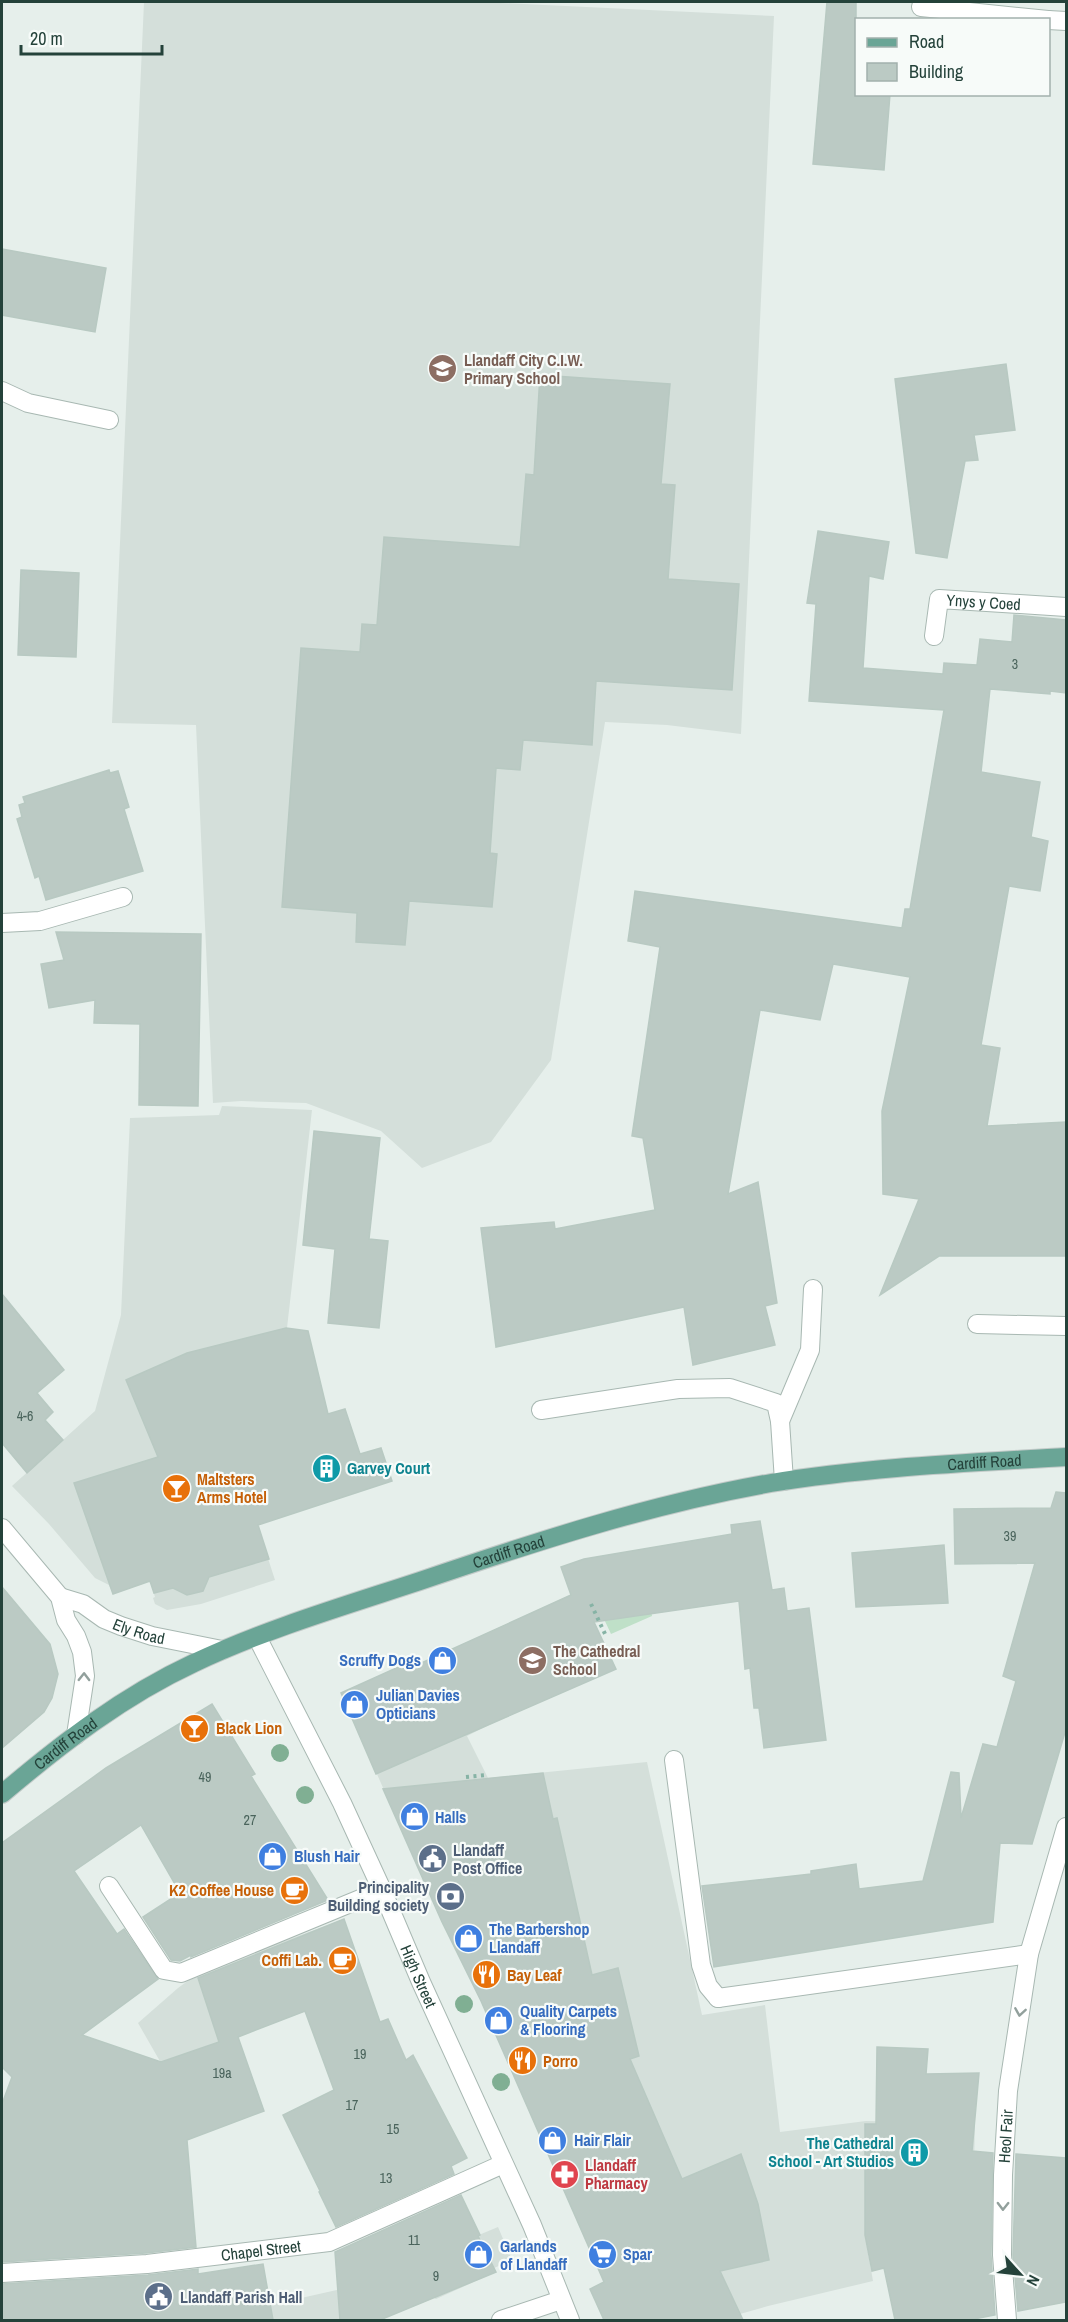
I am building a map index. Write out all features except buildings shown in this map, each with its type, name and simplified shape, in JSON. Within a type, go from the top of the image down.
[{"type":"main road","name":"Cardiff Road","points":[[2,1794],[76,1735],[136,1694],[222,1650],[562,1533],[713,1495],[784,1481],[939,1465],[1066,1457]]},
{"type":"street","points":[[921,7],[1028,18]]},
{"type":"street","points":[[1050,20],[1066,21]]},
{"type":"street","points":[[2,391],[28,403],[109,420]]},
{"type":"street","name":"Ynys y Coed","points":[[934,636],[939,599],[1066,607]]},
{"type":"street","points":[[2,923],[39,921],[123,897]]},
{"type":"street","points":[[780,1420],[810,1350],[813,1289]]},
{"type":"street","points":[[977,1324],[1066,1326]]},
{"type":"street","points":[[541,1410],[678,1389],[730,1388],[776,1403],[780,1420],[784,1481]]},
{"type":"street","name":"Ely Road","points":[[2,1528],[60,1597],[66,1620],[82,1652],[85,1676],[76,1735]]},
{"type":"street","name":"Ely Road","points":[[60,1597],[83,1604],[104,1619],[121,1626],[152,1636],[222,1650]]},
{"type":"street","name":"High Street","points":[[257,1637],[342,1803],[382,1890],[532,2225],[570,2320]]},
{"type":"street","points":[[674,1760],[701,1965],[708,1986],[718,1998],[1029,1954]]},
{"type":"street","name":"Heol Fair","points":[[1007,2320],[1002,2255],[1008,2103],[1016,2033],[1029,1954],[1066,1827]]},
{"type":"street","points":[[109,1886],[164,1970],[181,1973],[382,1890]]},
{"type":"street","name":"Chapel Street","points":[[2,2273],[147,2264],[329,2242],[503,2164]]},
{"type":"street","points":[[501,2320],[561,2300]]},
{"type":"path","points":[[591,1604],[606,1636]]},
{"type":"path","points":[[466,1777],[487,1775]]},
{"type":"shaded area","name":"Llandaff City C.I.W. Primary School","points":[[144,2],[481,2],[774,16],[741,734],[667,725],[605,722],[551,1060],[491,1142],[422,1168],[381,1131],[306,1103],[241,1101],[213,1103],[196,725],[112,723]]},
{"type":"shaded area","points":[[222,1106],[312,1110],[287,1328],[232,1447],[275,1580],[201,1604],[167,1610],[155,1604],[150,1581],[113,1594],[109,1585],[95,1578],[49,1524],[12,1486],[95,1411],[121,1315],[130,1118],[219,1115]]},
{"type":"shaded area","points":[[579,1591],[495,1722],[467,1736],[488,1778],[647,1762],[702,2015],[765,2005],[780,2132],[866,2121],[975,2123],[973,2209],[865,2235],[873,2281],[768,2306],[726,2320],[604,2320],[590,2289],[604,2282],[481,2001],[443,1923],[341,1693],[416,1659],[417,1665]]},
{"type":"shaded area","points":[[344,1919],[368,1987],[238,2037],[237,2035],[161,2063],[138,2023],[178,1988],[200,1972]]},
{"type":"shaded area","points":[[498,2227],[512,2260],[494,2268],[496,2272],[436,2299],[380,2320],[273,2320],[270,2305],[359,2285]]},
{"type":"green space","points":[[647,1581],[652,1616],[611,1634],[596,1602]]},
{"type":"place","name":"Llandaff City C.I.W. Primary School","points":[[443,369]]},
{"type":"place","name":"Garvey Court","points":[[326,1468]]},
{"type":"place","name":"Maltsters Arms Hotel","points":[[176,1488]]},
{"type":"place","name":"Scruffy Dogs","points":[[442,1660]]},
{"type":"place","name":"The Cathedral School","points":[[532,1660]]},
{"type":"place","name":"Julian Davies Opticians","points":[[355,1704]]},
{"type":"place","name":"Black Lion","points":[[195,1728]]},
{"type":"place","name":"Halls","points":[[414,1817]]},
{"type":"place","name":"Blush Hair","points":[[273,1856]]},
{"type":"place","name":"Llandaff Post Office","points":[[432,1859]]},
{"type":"place","name":"K2 Coffee House","points":[[295,1890]]},
{"type":"place","name":"Principality Building society","points":[[450,1896]]},
{"type":"place","name":"The Barbershop Llandaff","points":[[468,1938]]},
{"type":"place","name":"Coffi Lab.","points":[[343,1960]]},
{"type":"place","name":"Bay Leaf","points":[[486,1975]]},
{"type":"place","name":"Quality Carpets & Flooring","points":[[499,2020]]},
{"type":"place","name":"Porro","points":[[522,2061]]},
{"type":"place","name":"Hair Flair","points":[[553,2140]]},
{"type":"place","name":"The Cathedral School - Art Studios","points":[[915,2152]]},
{"type":"place","name":"Llandaff Pharmacy","points":[[564,2174]]},
{"type":"place","name":"Spar","points":[[602,2254]]},
{"type":"place","name":"Garlands of Llandaff","points":[[479,2255]]},
{"type":"place","name":"Llandaff Parish Hall","points":[[159,2297]]}]
